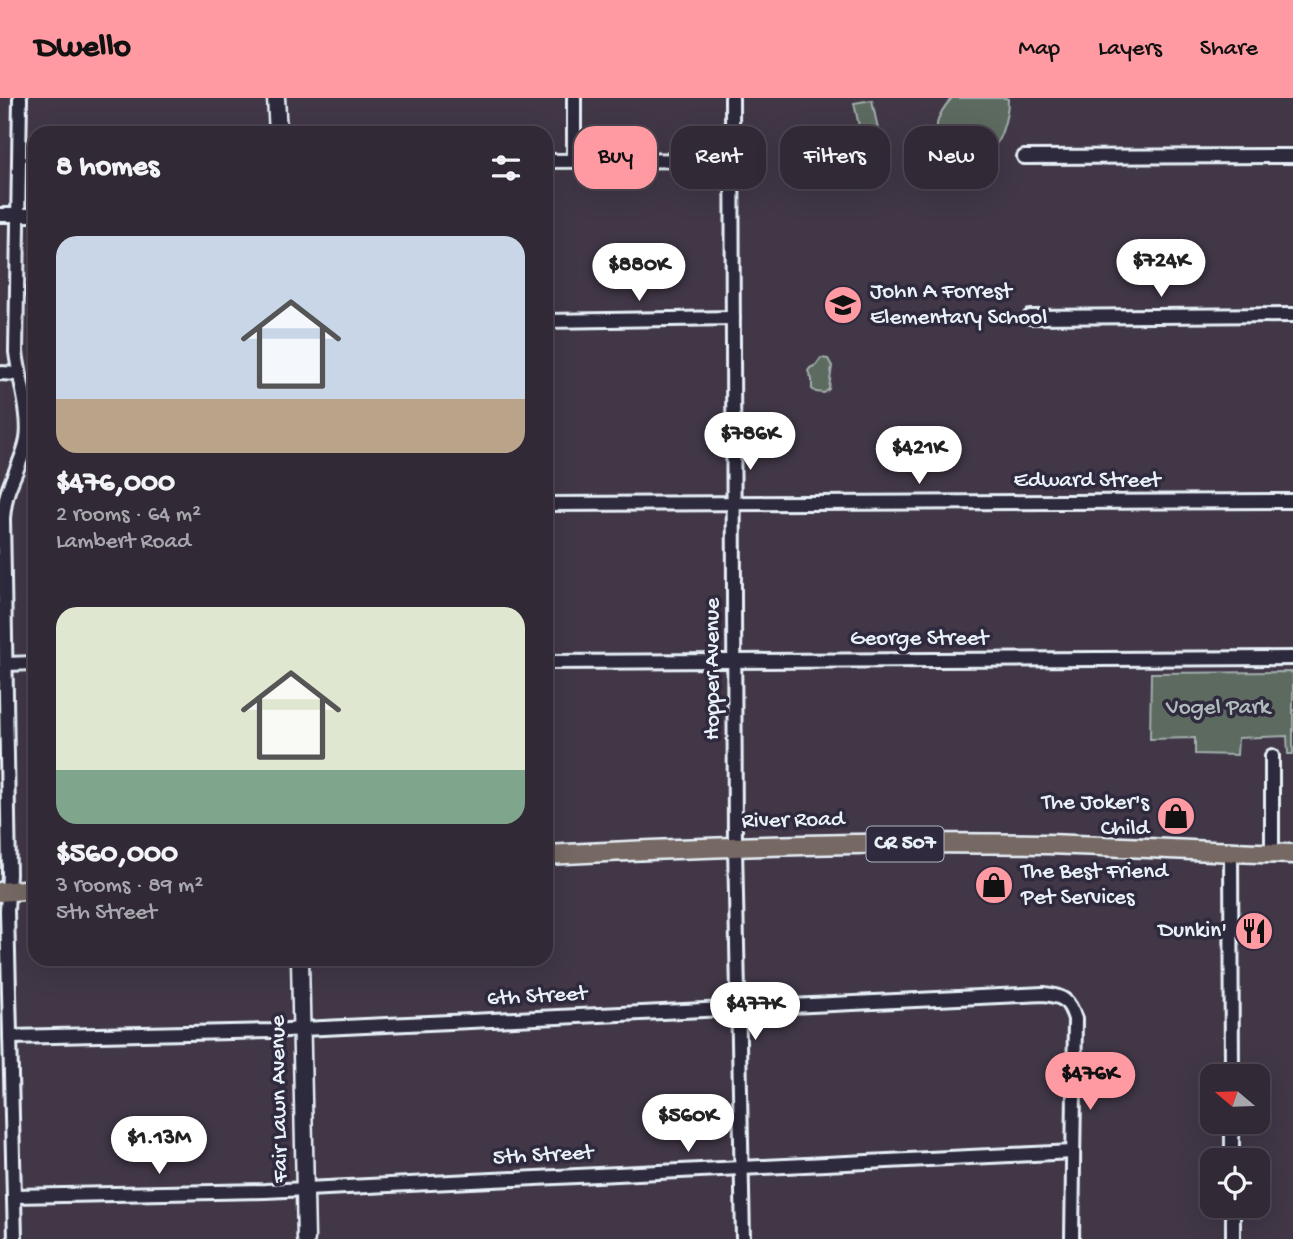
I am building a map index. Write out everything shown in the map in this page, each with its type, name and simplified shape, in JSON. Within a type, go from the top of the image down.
[{"type":"main road","points":[[276,98],[278,126]]},
{"type":"main road","name":"River Road","points":[[553,855],[735,846],[1033,844],[1293,854]]},
{"type":"main road","points":[[4,892],[28,890]]},
{"type":"main road","name":"Fair Lawn Avenue","points":[[300,966],[306,1239]]},
{"type":"street","points":[[20,98],[16,352],[28,419]]},
{"type":"street","points":[[574,98],[574,126]]},
{"type":"street","name":"Hopper Avenue","points":[[732,98],[732,126]]},
{"type":"street","points":[[1024,158],[1293,156]]},
{"type":"street","points":[[553,161],[574,160]]},
{"type":"street","name":"Hopper Avenue","points":[[733,189],[735,846],[743,1239]]},
{"type":"street","points":[[0,215],[28,215]]},
{"type":"street","points":[[1030,317],[1293,315]]},
{"type":"street","points":[[553,321],[733,318]]},
{"type":"street","points":[[0,373],[19,374]]},
{"type":"street","points":[[15,1239],[4,892],[6,664],[2,597],[5,504],[28,446]]},
{"type":"street","name":"Edward Street","points":[[553,504],[1293,501]]},
{"type":"street","name":"George Street","points":[[553,662],[1293,658]]},
{"type":"street","points":[[6,664],[28,663]]},
{"type":"street","points":[[1272,756],[1272,854]]},
{"type":"street","points":[[1231,852],[1232,1064]]},
{"type":"street","name":"6th Street","points":[[10,1037],[213,1034],[1044,993],[1065,999],[1072,1008],[1075,1019],[1073,1152]]},
{"type":"street","points":[[1072,1239],[1073,1152]]},
{"type":"street","name":"5th Street","points":[[14,1196],[265,1191],[1073,1152]]},
{"type":"street","points":[[1233,1218],[1233,1239]]},
{"type":"green space","points":[[952,98],[1008,99],[1007,115],[998,140],[998,126],[937,126],[942,111]]},
{"type":"green space","points":[[872,100],[877,126],[859,126],[854,103]]},
{"type":"green space","points":[[821,358],[828,359],[832,366],[829,389],[824,393],[812,389],[812,379],[808,371]]},
{"type":"green space","name":"Vogel Park","points":[[1293,672],[1293,754],[1288,754],[1287,736],[1238,738],[1237,755],[1195,754],[1195,738],[1150,739],[1151,673]]},
{"type":"place","name":"John A Forrest Elementary School","points":[[843,305]]},
{"type":"place","name":"The Joker's Child","points":[[1176,816]]},
{"type":"place","name":"The Best Friend Pet Services","points":[[994,885]]},
{"type":"place","name":"Dunkin'","points":[[1254,931]]}]
